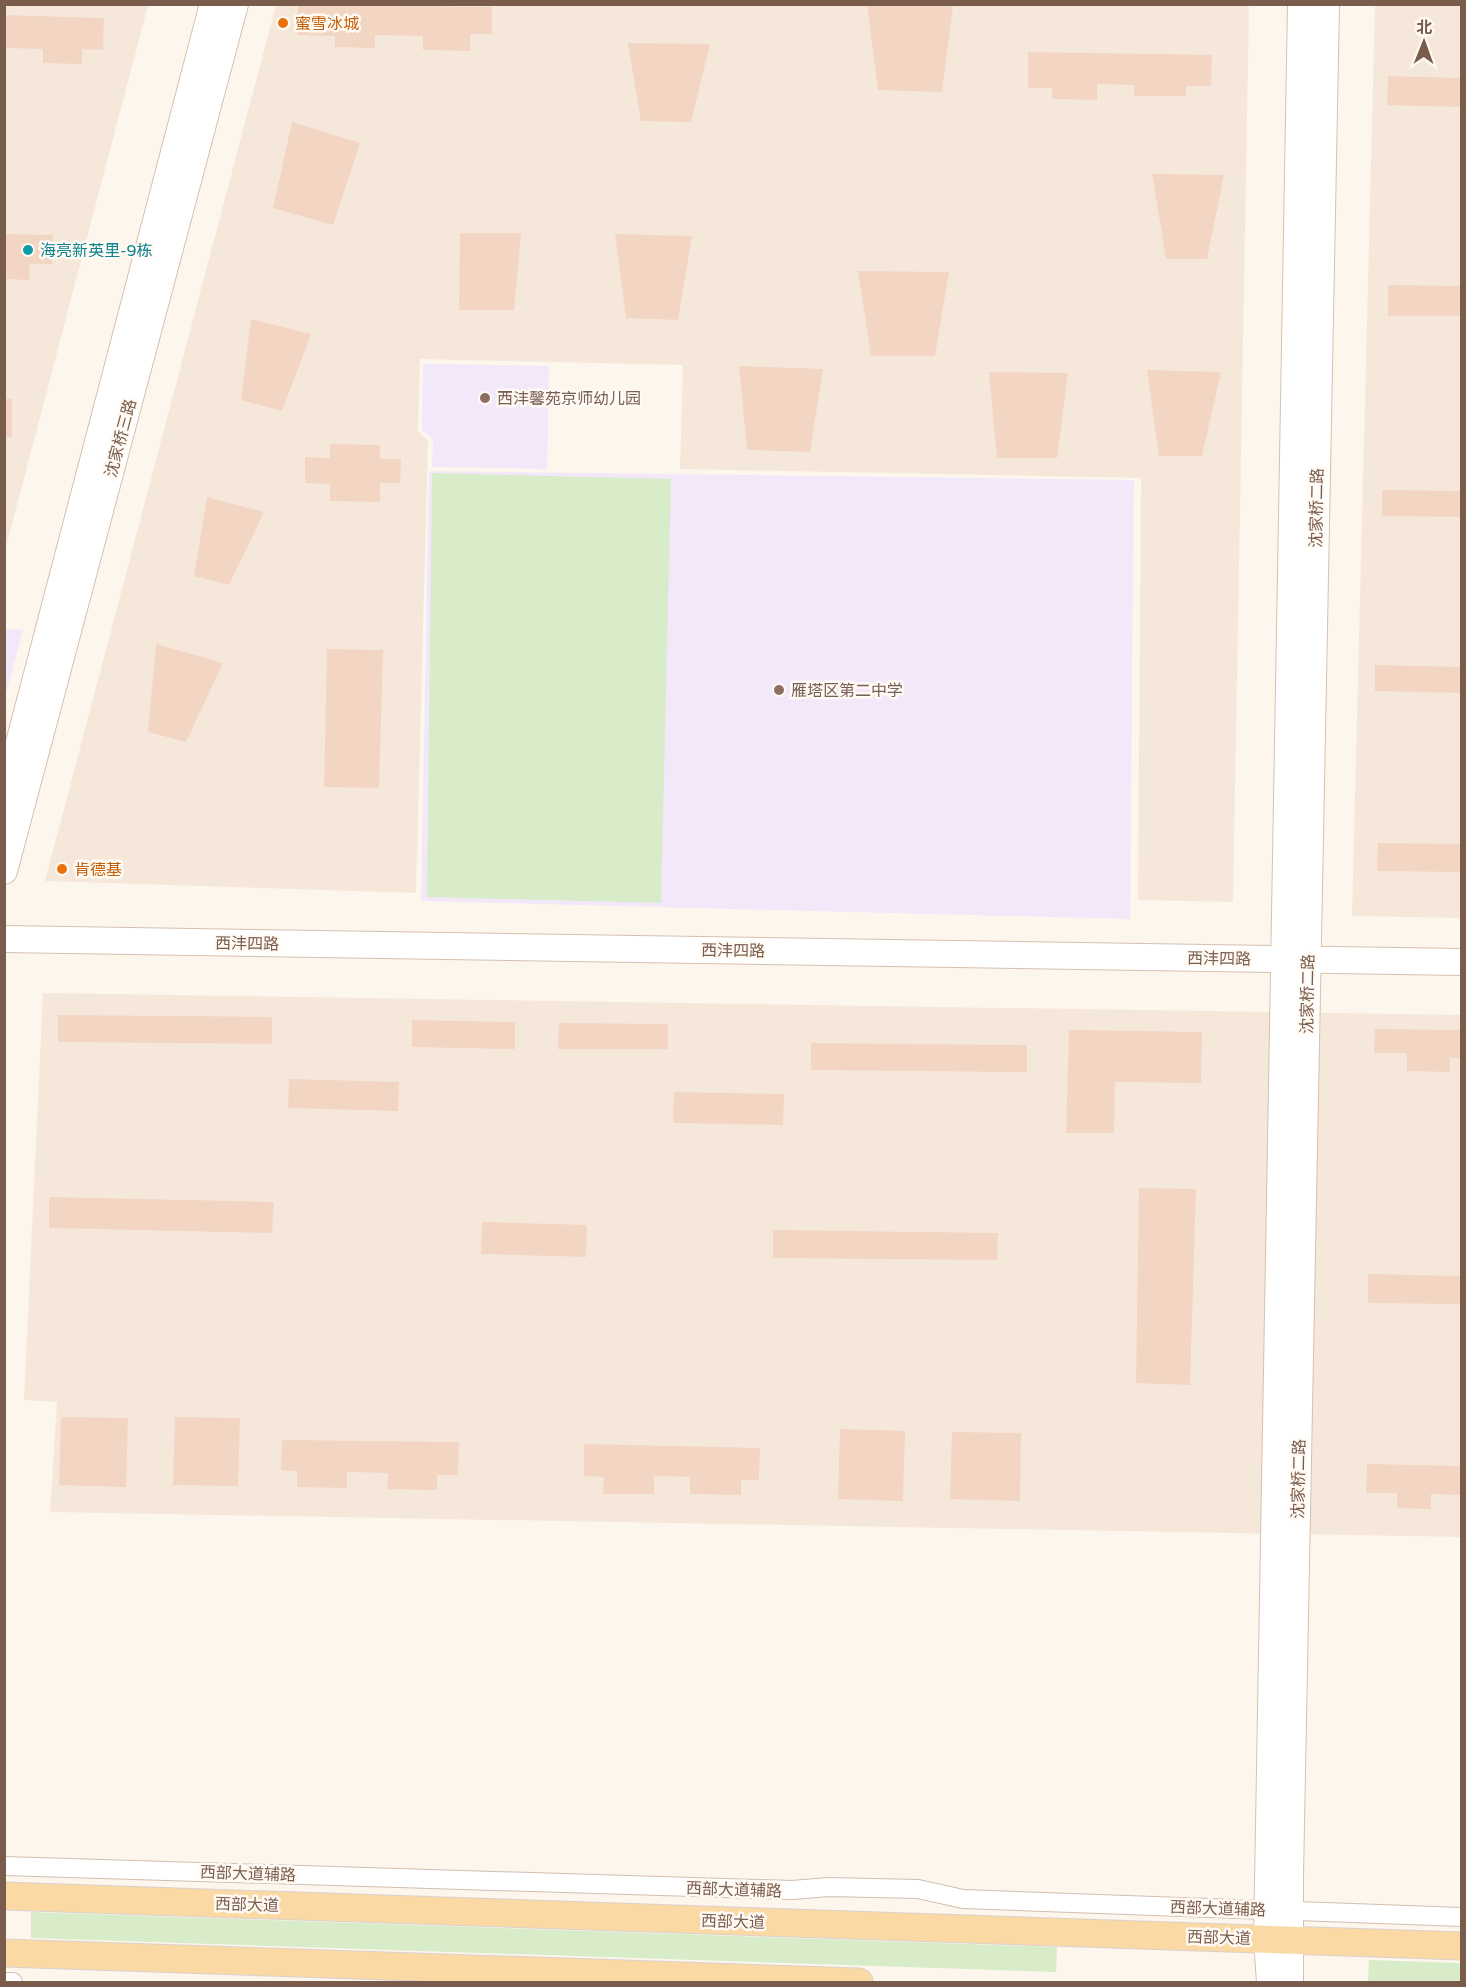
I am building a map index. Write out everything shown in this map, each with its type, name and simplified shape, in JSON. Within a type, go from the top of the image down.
[{"type":"main road","name":"西部大道","points":[[4,1896],[1461,1946]]},
{"type":"main road","points":[[4,1953],[859,1983]]},
{"type":"street","name":"沈家桥三路","points":[[4,800],[213,4]]},
{"type":"street","name":"沈家桥三路","points":[[4,871],[236,4]]},
{"type":"street","name":"沈家桥二路","points":[[1297,959],[1301,4]]},
{"type":"street","name":"沈家桥二路","points":[[1270,1983],[1278,1939],[1279,1910],[1297,959],[1326,4]]},
{"type":"street","name":"西沣四路","points":[[4,939],[1461,962]]},
{"type":"street","name":"西部大道辅路","points":[[4,1866],[780,1890],[829,1887],[918,1889],[963,1899],[1461,1917]]},
{"type":"street","name":"沈家桥二路","points":[[1278,1939],[1290,1983]]},
{"type":"street","points":[[4,1982],[13,1983]]},
{"type":"shaded area","points":[[5,5],[148,5],[5,551]]},
{"type":"shaded area","points":[[276,5],[1249,5],[1233,902],[1138,900],[1141,478],[680,469],[683,365],[420,359],[418,431],[428,441],[416,893],[45,881]]},
{"type":"shaded area","points":[[1375,5],[1461,5],[1461,918],[1352,916]]},
{"type":"shaded area","name":"西沣馨苑京师幼儿园","points":[[423,364],[549,366],[547,469],[432,467],[433,439],[422,430]]},
{"type":"shaded area","name":"雁塔区第二中学","points":[[429,471],[1134,480],[1130,919],[421,901]]},
{"type":"shaded area","points":[[4,629],[23,630],[5,698]]},
{"type":"shaded area","points":[[43,993],[1461,1015],[1461,1537],[50,1512],[57,1402],[24,1400]]},
{"type":"green space","points":[[432,473],[671,479],[661,903],[427,897]]},
{"type":"green space","points":[[31,1912],[1057,1947],[1056,1972],[31,1938]]},
{"type":"green space","points":[[1369,1960],[1461,1963],[1461,1982],[1368,1982]]},
{"type":"building","points":[[867,4],[953,6],[942,92],[878,90]]},
{"type":"building","points":[[298,5],[492,7],[492,34],[470,34],[470,51],[423,50],[423,36],[375,35],[375,48],[335,47],[335,36],[297,35]]},
{"type":"building","points":[[4,15],[104,18],[103,50],[82,49],[82,64],[43,63],[43,49],[4,48]]},
{"type":"building","points":[[628,43],[710,44],[691,122],[641,121]]},
{"type":"building","points":[[1028,52],[1212,55],[1211,86],[1186,86],[1186,96],[1134,96],[1134,85],[1097,84],[1097,100],[1052,99],[1052,88],[1028,88]]},
{"type":"building","points":[[1388,76],[1462,78],[1462,107],[1387,105]]},
{"type":"building","points":[[292,122],[360,143],[333,225],[273,208]]},
{"type":"building","points":[[1152,174],[1224,175],[1207,259],[1166,259]]},
{"type":"building","points":[[460,233],[521,233],[514,310],[459,310]]},
{"type":"building","name":"海亮新英里-9栋","points":[[4,234],[53,235],[52,264],[30,264],[29,280],[4,279]]},
{"type":"building","points":[[615,234],[692,236],[678,320],[626,318]]},
{"type":"building","points":[[858,271],[949,272],[935,356],[871,356]]},
{"type":"building","points":[[1388,285],[1462,286],[1462,316],[1388,316]]},
{"type":"building","points":[[251,319],[311,334],[282,411],[241,400]]},
{"type":"building","points":[[739,366],[823,369],[810,452],[747,450]]},
{"type":"building","points":[[1147,370],[1221,372],[1202,456],[1159,456]]},
{"type":"building","points":[[989,372],[1068,373],[1057,458],[997,458]]},
{"type":"building","points":[[4,399],[12,399],[12,437],[4,437]]},
{"type":"building","points":[[330,444],[380,445],[380,459],[401,459],[400,483],[380,483],[380,502],[330,501],[330,484],[305,483],[305,457],[330,458]]},
{"type":"building","points":[[1382,490],[1462,491],[1462,517],[1382,516]]},
{"type":"building","points":[[207,497],[264,512],[229,585],[194,576]]},
{"type":"building","points":[[156,644],[223,663],[186,742],[148,732]]},
{"type":"building","points":[[327,649],[383,650],[379,788],[324,787]]},
{"type":"building","points":[[1375,665],[1462,667],[1462,693],[1375,691]]},
{"type":"building","points":[[1378,843],[1462,844],[1462,872],[1377,871]]},
{"type":"building","points":[[58,1015],[272,1017],[272,1044],[58,1042]]},
{"type":"building","points":[[412,1020],[515,1022],[515,1049],[412,1047]]},
{"type":"building","points":[[559,1023],[668,1024],[668,1049],[558,1049]]},
{"type":"building","points":[[1375,1029],[1462,1030],[1462,1058],[1450,1058],[1450,1072],[1407,1071],[1407,1053],[1374,1053]]},
{"type":"building","points":[[1069,1030],[1202,1032],[1201,1083],[1115,1082],[1114,1133],[1066,1133]]},
{"type":"building","points":[[811,1043],[1027,1045],[1027,1072],[811,1070]]},
{"type":"building","points":[[289,1079],[399,1082],[398,1111],[288,1108]]},
{"type":"building","points":[[674,1092],[784,1094],[783,1125],[673,1123]]},
{"type":"building","points":[[1139,1188],[1196,1189],[1190,1385],[1136,1383]]},
{"type":"building","points":[[49,1197],[274,1202],[272,1233],[49,1228]]},
{"type":"building","points":[[482,1222],[587,1225],[586,1257],[481,1254]]},
{"type":"building","points":[[773,1230],[998,1233],[997,1260],[773,1258]]},
{"type":"building","points":[[1368,1274],[1462,1276],[1462,1304],[1368,1303]]},
{"type":"building","points":[[61,1417],[128,1418],[126,1487],[59,1485]]},
{"type":"building","points":[[175,1417],[240,1418],[238,1486],[173,1485]]},
{"type":"building","points":[[840,1429],[905,1431],[903,1501],[838,1499]]},
{"type":"building","points":[[952,1432],[1021,1433],[1020,1501],[950,1499]]},
{"type":"building","points":[[282,1440],[459,1442],[458,1475],[437,1475],[437,1490],[387,1489],[388,1473],[347,1472],[347,1488],[297,1487],[297,1471],[281,1470]]},
{"type":"building","points":[[584,1444],[760,1448],[759,1480],[741,1480],[741,1495],[690,1494],[690,1477],[654,1476],[654,1494],[603,1494],[604,1477],[584,1476]]},
{"type":"building","points":[[1367,1464],[1462,1466],[1462,1495],[1431,1494],[1431,1509],[1397,1508],[1397,1493],[1366,1493]]},
{"type":"place","name":"蜜雪冰城","points":[[283,23]]},
{"type":"place","name":"海亮新英里-9栋","points":[[28,250]]},
{"type":"place","name":"西沣馨苑京师幼儿园","points":[[485,398]]},
{"type":"place","name":"雁塔区第二中学","points":[[779,690]]},
{"type":"place","name":"肯德基","points":[[62,869]]}]
